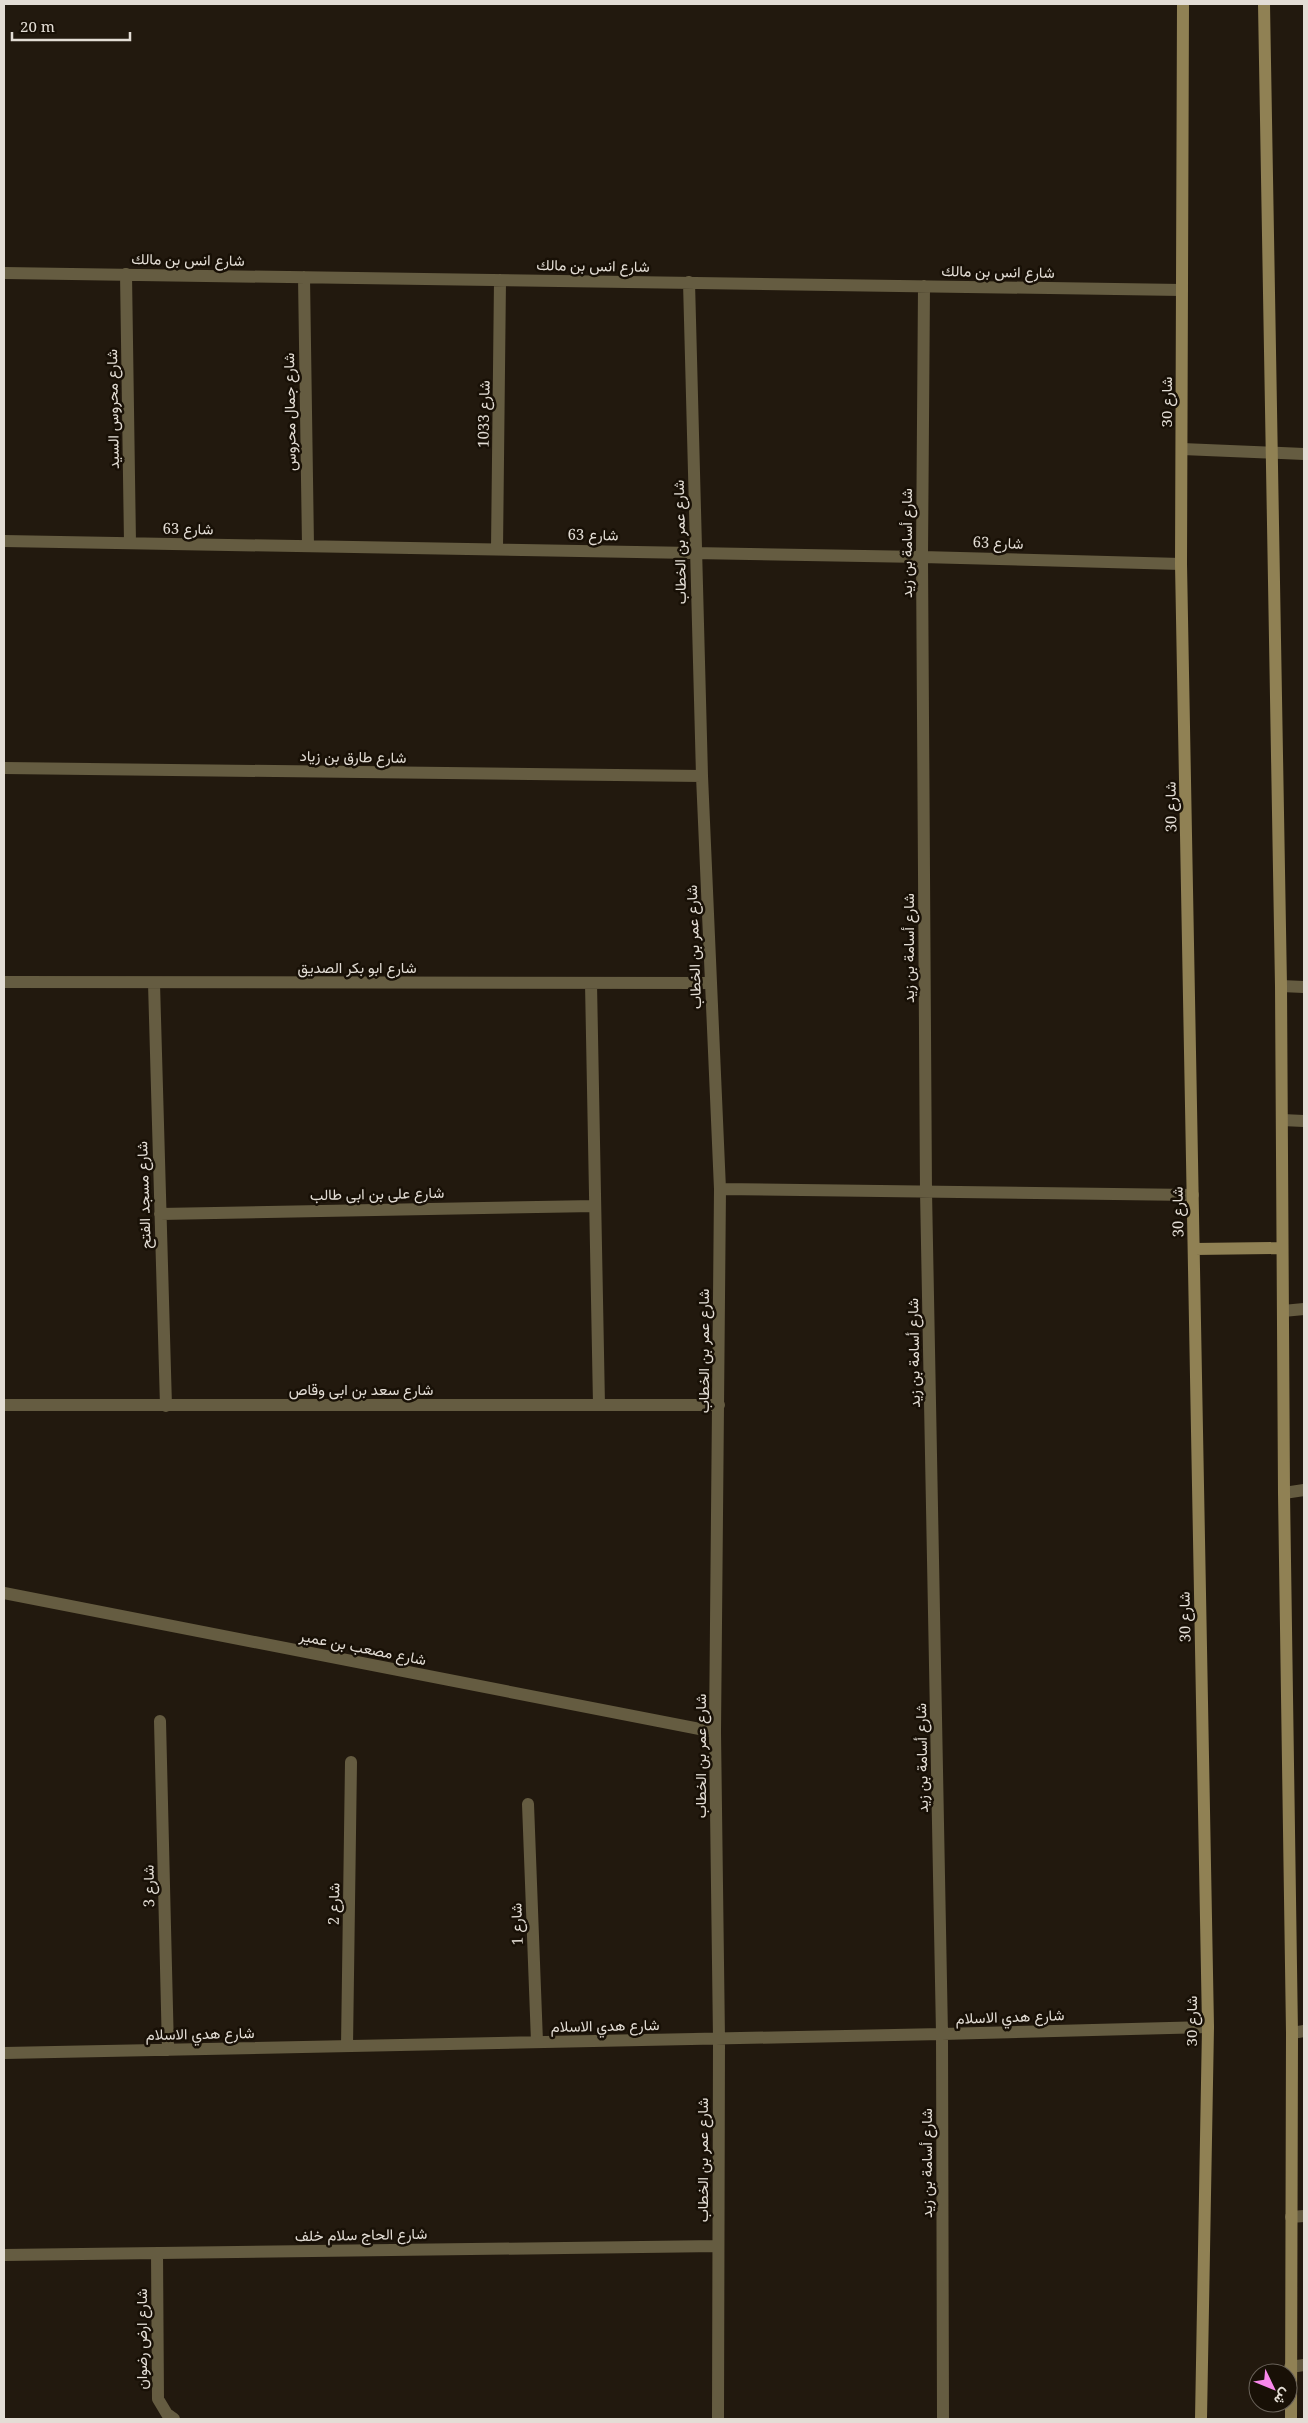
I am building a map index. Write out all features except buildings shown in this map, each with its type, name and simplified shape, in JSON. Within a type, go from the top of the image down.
[{"type":"street","name":"شارع 30","points":[[1182,4],[1181,564],[1208,2026],[1201,2419]]},
{"type":"street","points":[[1264,4],[1281,986],[1284,1493],[1298,2032],[1291,2217],[1290,2363]]},
{"type":"street","name":"شارع انس بن مالك","points":[[4,273],[1182,290]]},
{"type":"street","name":"شارع محروس السيد","points":[[126,274],[130,543]]},
{"type":"street","name":"شارع جمال محروس","points":[[304,277],[308,546]]},
{"type":"street","name":"شارع 1033","points":[[497,549],[500,280]]},
{"type":"street","name":"شارع عمر بن الخطاب","points":[[689,282],[702,776],[720,1190],[715,1732],[719,2038],[718,2419]]},
{"type":"street","name":"شارع أسامة بن زيد","points":[[924,286],[922,557],[926,1191],[942,2034],[943,2419]]},
{"type":"street","points":[[1182,449],[1304,454]]},
{"type":"street","name":"شارع 63","points":[[4,540],[695,552],[1181,564]]},
{"type":"street","name":"شارع طارق بن زياد","points":[[4,768],[702,776]]},
{"type":"street","name":"شارع ابو بكر الصديق","points":[[4,982],[711,983]]},
{"type":"street","name":"شارع مسجد الفتح","points":[[154,983],[166,1406]]},
{"type":"street","points":[[591,983],[599,1405]]},
{"type":"street","points":[[1281,986],[1304,987]]},
{"type":"street","points":[[1282,1120],[1304,1121]]},
{"type":"street","points":[[720,1190],[1194,1195]]},
{"type":"street","name":"شارع على بن ابى طالب","points":[[160,1214],[595,1206]]},
{"type":"street","points":[[1194,1249],[1282,1248]]},
{"type":"street","points":[[1283,1311],[1304,1309]]},
{"type":"street","name":"شارع سعد بن ابى وقاص","points":[[4,1405],[718,1405]]},
{"type":"street","points":[[1284,1493],[1304,1490]]},
{"type":"street","name":"شارع مصعب بن عمير","points":[[4,1594],[715,1732]]},
{"type":"street","name":"شارع 3","points":[[160,1721],[168,2050]]},
{"type":"street","name":"شارع 2","points":[[348,2046],[351,1762]]},
{"type":"street","name":"شارع 1","points":[[528,1804],[537,2042]]},
{"type":"street","name":"شارع هدي الاسلام","points":[[4,2053],[942,2034],[1208,2026]]},
{"type":"street","points":[[1291,2217],[1304,2216]]},
{"type":"street","name":"شارع الحاج سلام خلف","points":[[4,2255],[718,2246]]},
{"type":"street","name":"شارع ارض رضوان","points":[[157,2253],[158,2399],[167,2414],[174,2419]]}]
